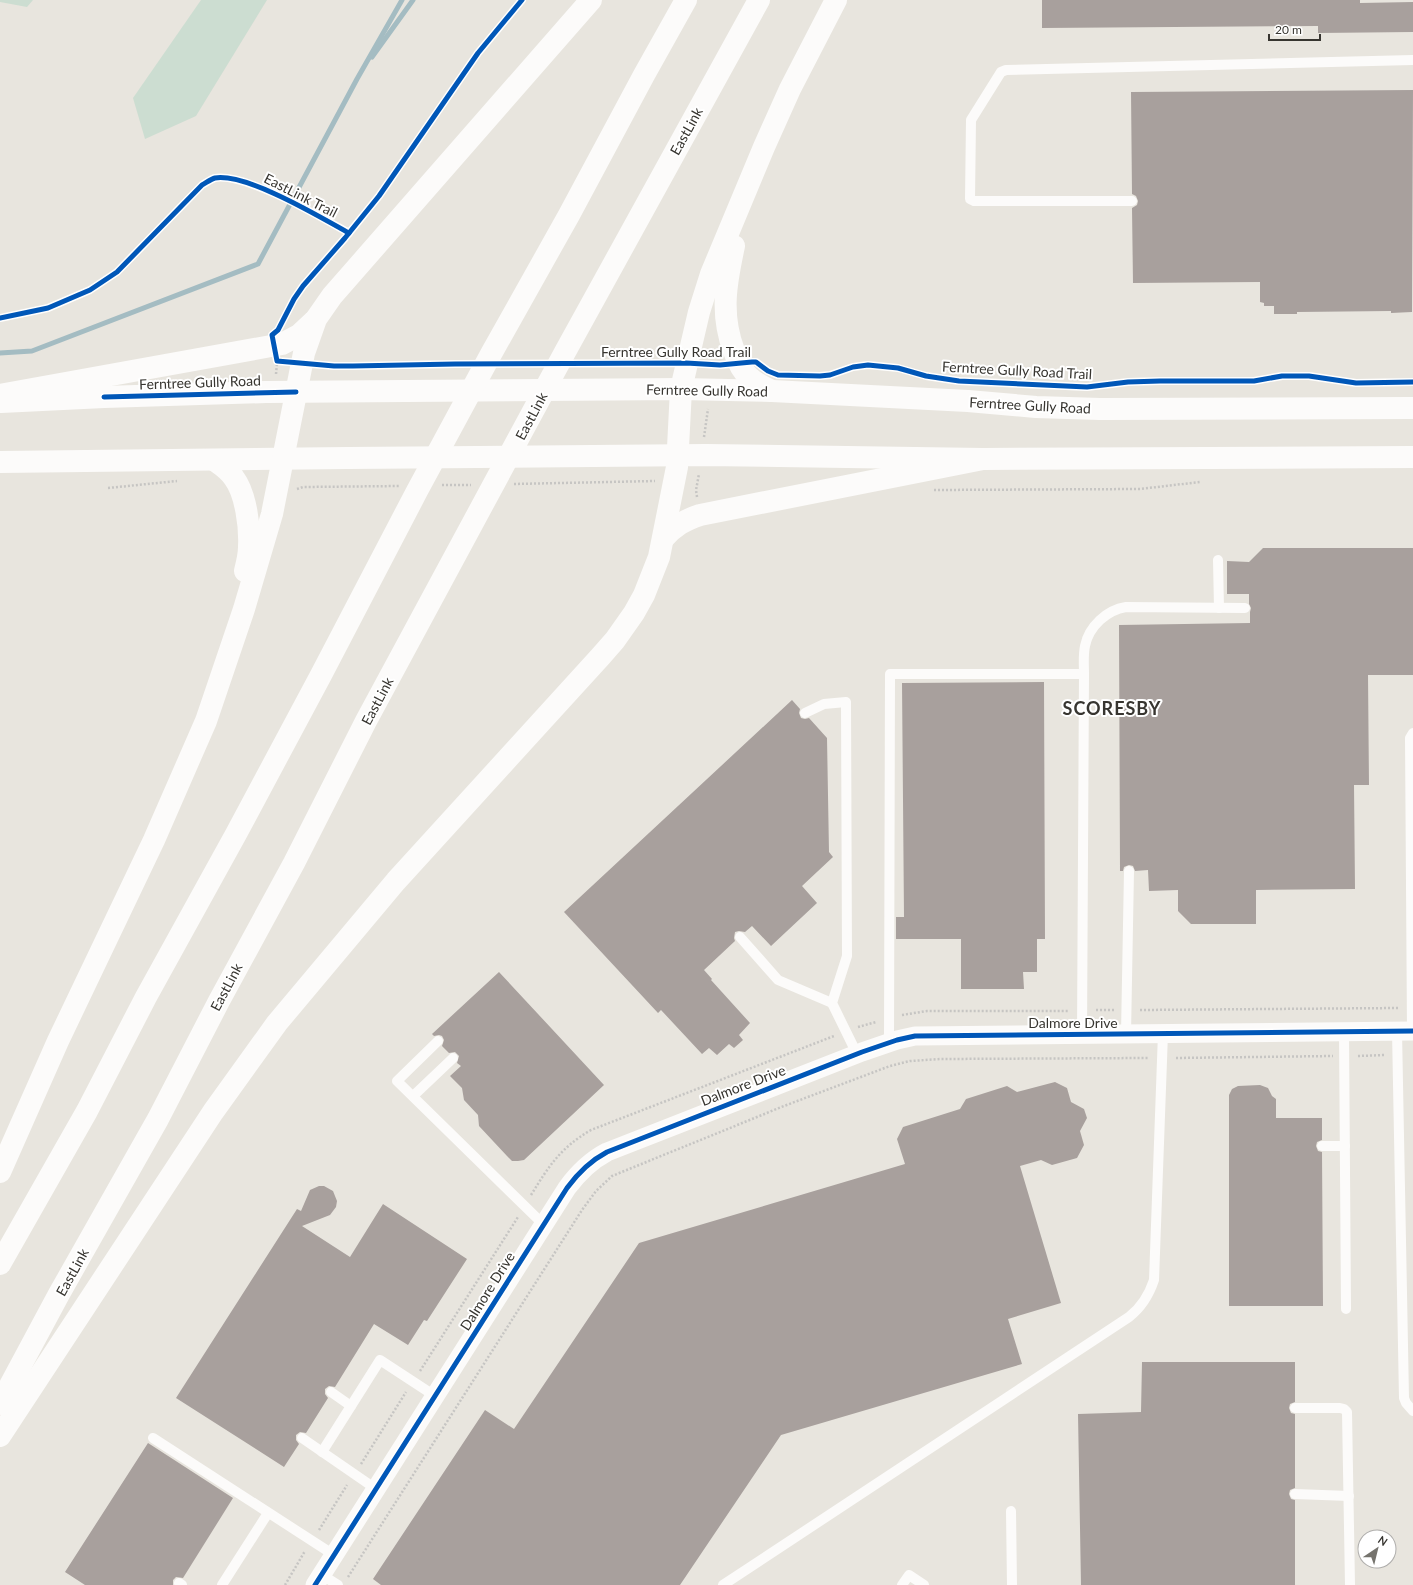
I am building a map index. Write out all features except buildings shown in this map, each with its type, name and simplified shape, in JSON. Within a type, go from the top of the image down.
[{"type":"main road","points":[[0,395],[274,345],[292,340],[308,328],[316,319],[332,296],[591,0]]},
{"type":"main road","points":[[0,1264],[87,1111],[146,997],[236,834],[419,487],[686,0]]},
{"type":"main road","name":"EastLink","points":[[0,1404],[59,1294],[158,1118],[219,1001],[294,863],[366,721],[491,487],[678,144],[759,0]]},
{"type":"main road","points":[[0,1436],[213,1112],[251,1059],[314,978],[376,904],[615,640],[634,613],[644,595],[660,557],[664,539],[676,467],[681,389],[697,319],[705,293],[729,228],[764,147],[790,89],[836,0]]},
{"type":"main road","points":[[744,196],[727,277],[725,295],[726,319],[730,341],[740,366],[748,377],[772,391]]},
{"type":"main road","points":[[0,1172],[58,1041],[154,840],[206,721],[262,552],[272,514],[302,362],[310,333],[316,319]]},
{"type":"main road","name":"Ferntree Gully Road","points":[[0,402],[104,397],[296,392],[681,389],[772,391],[968,401],[1036,407],[1100,409],[1413,408]]},
{"type":"main road","points":[[0,462],[676,456],[983,459],[1413,457]]},
{"type":"main road","points":[[664,539],[671,530],[679,524],[700,515],[983,459]]},
{"type":"main road","points":[[214,460],[230,472],[235,479],[241,494],[248,527],[249,547],[245,573],[224,664]]},
{"type":"street","name":"Dalmore Drive","points":[[318,1580],[574,1178],[590,1162],[599,1156],[857,1054],[889,1042],[915,1036],[1408,1031]]},
{"type":"lane","points":[[1132,201],[974,202],[970,199],[971,120],[1001,72],[1006,70],[1413,60]]},
{"type":"lane","points":[[1218,560],[1219,608]]},
{"type":"lane","points":[[1082,1034],[1084,652],[1089,635],[1095,626],[1113,611],[1126,607],[1245,608]]},
{"type":"lane","points":[[889,1042],[890,674],[1084,674]]},
{"type":"lane","points":[[805,714],[824,704],[846,702],[847,956],[832,1003]]},
{"type":"lane","points":[[1413,733],[1410,738],[1412,1008],[1408,1031],[1398,1055],[1404,1398],[1406,1403],[1413,1411]]},
{"type":"lane","points":[[1126,1034],[1125,1010],[1129,870]]},
{"type":"lane","points":[[740,937],[778,980],[832,1003],[857,1054]]},
{"type":"lane","points":[[1344,1032],[1346,1309]]},
{"type":"lane","points":[[723,1585],[1129,1317],[1142,1305],[1151,1290],[1154,1280],[1163,1033]]},
{"type":"lane","points":[[438,1041],[397,1081],[544,1225]]},
{"type":"lane","points":[[413,1096],[453,1058]]},
{"type":"lane","points":[[1322,1146],[1345,1146]]},
{"type":"lane","points":[[322,1452],[380,1360],[435,1396]]},
{"type":"lane","points":[[331,1392],[351,1406]]},
{"type":"lane","points":[[1295,1408],[1340,1408],[1347,1412],[1350,1585]]},
{"type":"lane","points":[[153,1438],[334,1555]]},
{"type":"lane","points":[[302,1438],[376,1489]]},
{"type":"lane","points":[[1295,1494],[1349,1496]]},
{"type":"lane","points":[[1011,1511],[1012,1585]]},
{"type":"lane","points":[[222,1585],[268,1512]]},
{"type":"lane","points":[[902,1585],[909,1575],[924,1585]]},
{"type":"lane","points":[[318,1580],[338,1585]]},
{"type":"path","points":[[274,345],[277,361],[302,362]]},
{"type":"path","points":[[108,488],[178,481]]},
{"type":"path","points":[[277,487],[297,489],[303,487],[491,487],[657,481],[674,483],[696,490]]},
{"type":"path","points":[[284,1585],[550,1165],[560,1153],[582,1135],[591,1130],[846,1031],[889,1017],[927,1011],[1412,1008]]},
{"type":"path","points":[[348,1578],[582,1210],[596,1191],[612,1176],[784,1106],[897,1064],[910,1061],[941,1059],[1398,1055]]},
{"type":"green space","points":[[0,0],[33,0],[27,7],[0,2]]},
{"type":"green space","points":[[201,0],[267,0],[196,116],[145,139],[133,98]]},
{"type":"waterway","points":[[0,353],[32,351],[258,264],[357,79],[402,0]]},
{"type":"waterway","points":[[372,57],[413,0]]},
{"type":"cycle path","name":"Ferntree Gully Road Trail","points":[[522,0],[478,53],[379,196],[303,286],[294,299],[278,330],[272,335],[277,361],[334,366],[686,363],[720,365],[756,362],[768,371],[778,375],[820,376],[830,375],[853,367],[868,365],[898,368],[926,376],[959,381],[1087,387],[1128,382],[1254,381],[1282,376],[1309,376],[1356,383],[1413,382]]},
{"type":"cycle path","name":"EastLink Trail","points":[[0,318],[48,308],[90,290],[117,272],[202,185],[215,178],[229,178],[264,189],[302,207],[349,233]]},
{"type":"cycle path","points":[[104,397],[296,392]]},
{"type":"cycle path","points":[[315,1585],[567,1188],[585,1168],[595,1159],[607,1152],[862,1052],[897,1040],[915,1036],[1413,1031]]},
{"type":"district","name":"SCORESBY","points":[[1112,708]]}]
